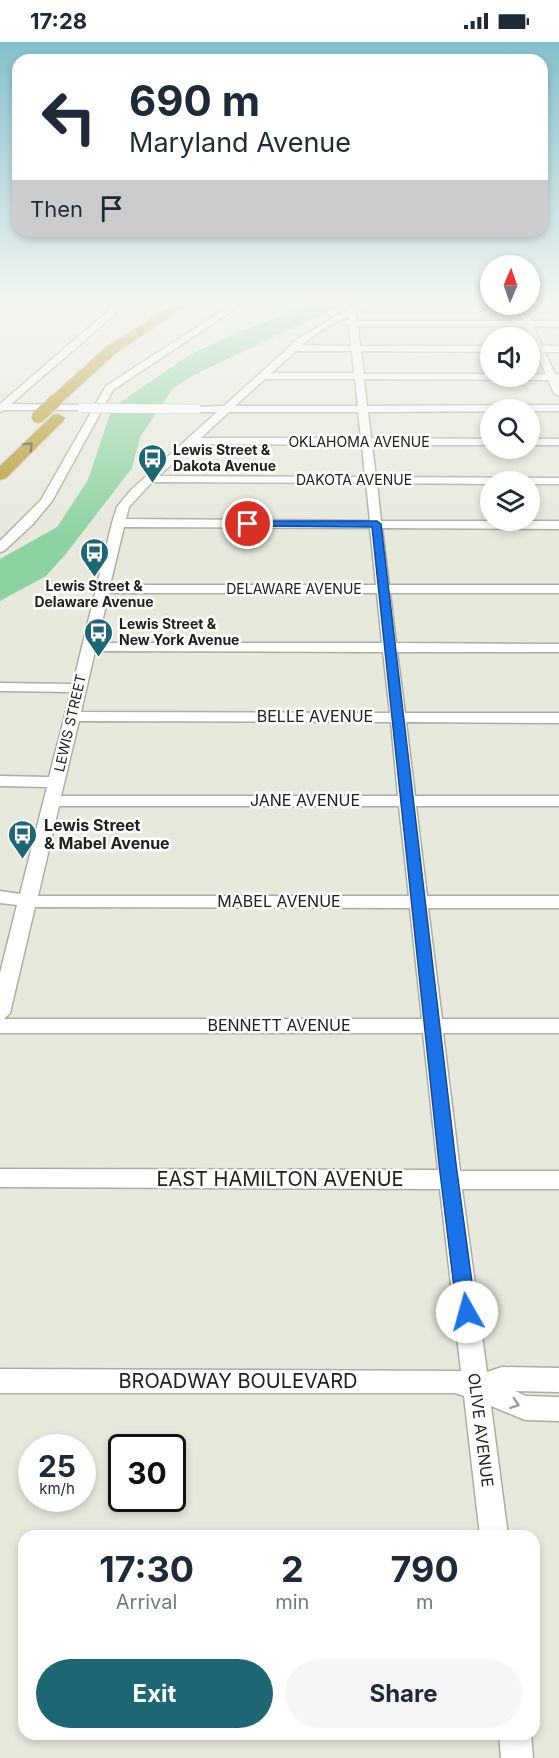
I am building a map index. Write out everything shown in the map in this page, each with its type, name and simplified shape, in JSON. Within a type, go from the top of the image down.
[{"type":"highway","points":[[0,454],[80,378]]},
{"type":"highway","points":[[0,475],[58,418],[78,404],[102,378]]},
{"type":"street","points":[[0,396],[22,378]]},
{"type":"street","points":[[1,408],[36,378]]},
{"type":"street","points":[[0,548],[29,521],[46,501],[109,388],[124,378]]},
{"type":"street","name":"LEWIS STREET","points":[[0,1013],[118,523],[128,499],[261,378]]},
{"type":"street","name":"OLIVE AVENUE","points":[[359,378],[432,1025],[493,1530]]},
{"type":"street","points":[[555,378],[559,393]]},
{"type":"street","points":[[1,408],[78,404],[197,409],[228,407],[559,408]]},
{"type":"street","name":"OKLAHOMA AVENUE","points":[[191,441],[480,442]]},
{"type":"street","points":[[540,442],[559,442]]},
{"type":"street","name":"DAKOTA AVENUE","points":[[148,479],[559,481]]},
{"type":"street","points":[[118,523],[559,525]]},
{"type":"street","name":"DELAWARE AVENUE","points":[[102,589],[559,589]]},
{"type":"street","points":[[88,647],[559,648]]},
{"type":"street","points":[[0,687],[78,688]]},
{"type":"street","name":"BELLE AVENUE","points":[[71,716],[559,718]]},
{"type":"street","points":[[0,781],[56,782]]},
{"type":"street","name":"JANE AVENUE","points":[[51,801],[559,801]]},
{"type":"street","name":"MABEL AVENUE","points":[[0,897],[43,902],[559,902]]},
{"type":"street","name":"BENNETT AVENUE","points":[[0,1026],[559,1026]]},
{"type":"street","name":"EAST HAMILTON AVENUE","points":[[0,1178],[559,1180]]},
{"type":"street","name":"BROADWAY BOULEVARD","points":[[475,1387],[502,1379],[559,1380]]},
{"type":"street","name":"BROADWAY BOULEVARD","points":[[0,1381],[455,1381],[525,1408],[559,1408]]},
{"type":"street","points":[[516,1740],[517,1758]]},
{"type":"shaded area","points":[[156,378],[189,378],[173,388],[140,437],[132,468],[65,555],[46,576],[0,601],[0,559],[57,527],[88,480],[112,408]]},
{"type":"place","name":"Lewis Street & Dakota Avenue","points":[[152,484]]},
{"type":"place","name":"Lewis Street & Delaware Avenue","points":[[94,578]]},
{"type":"place","name":"Lewis Street & New York Avenue","points":[[98,658]]},
{"type":"place","name":"Lewis Street & Mabel Avenue","points":[[23,860]]},
{"type":"route","points":[[248,524],[377,524],[448,1164],[467,1312]]}]
